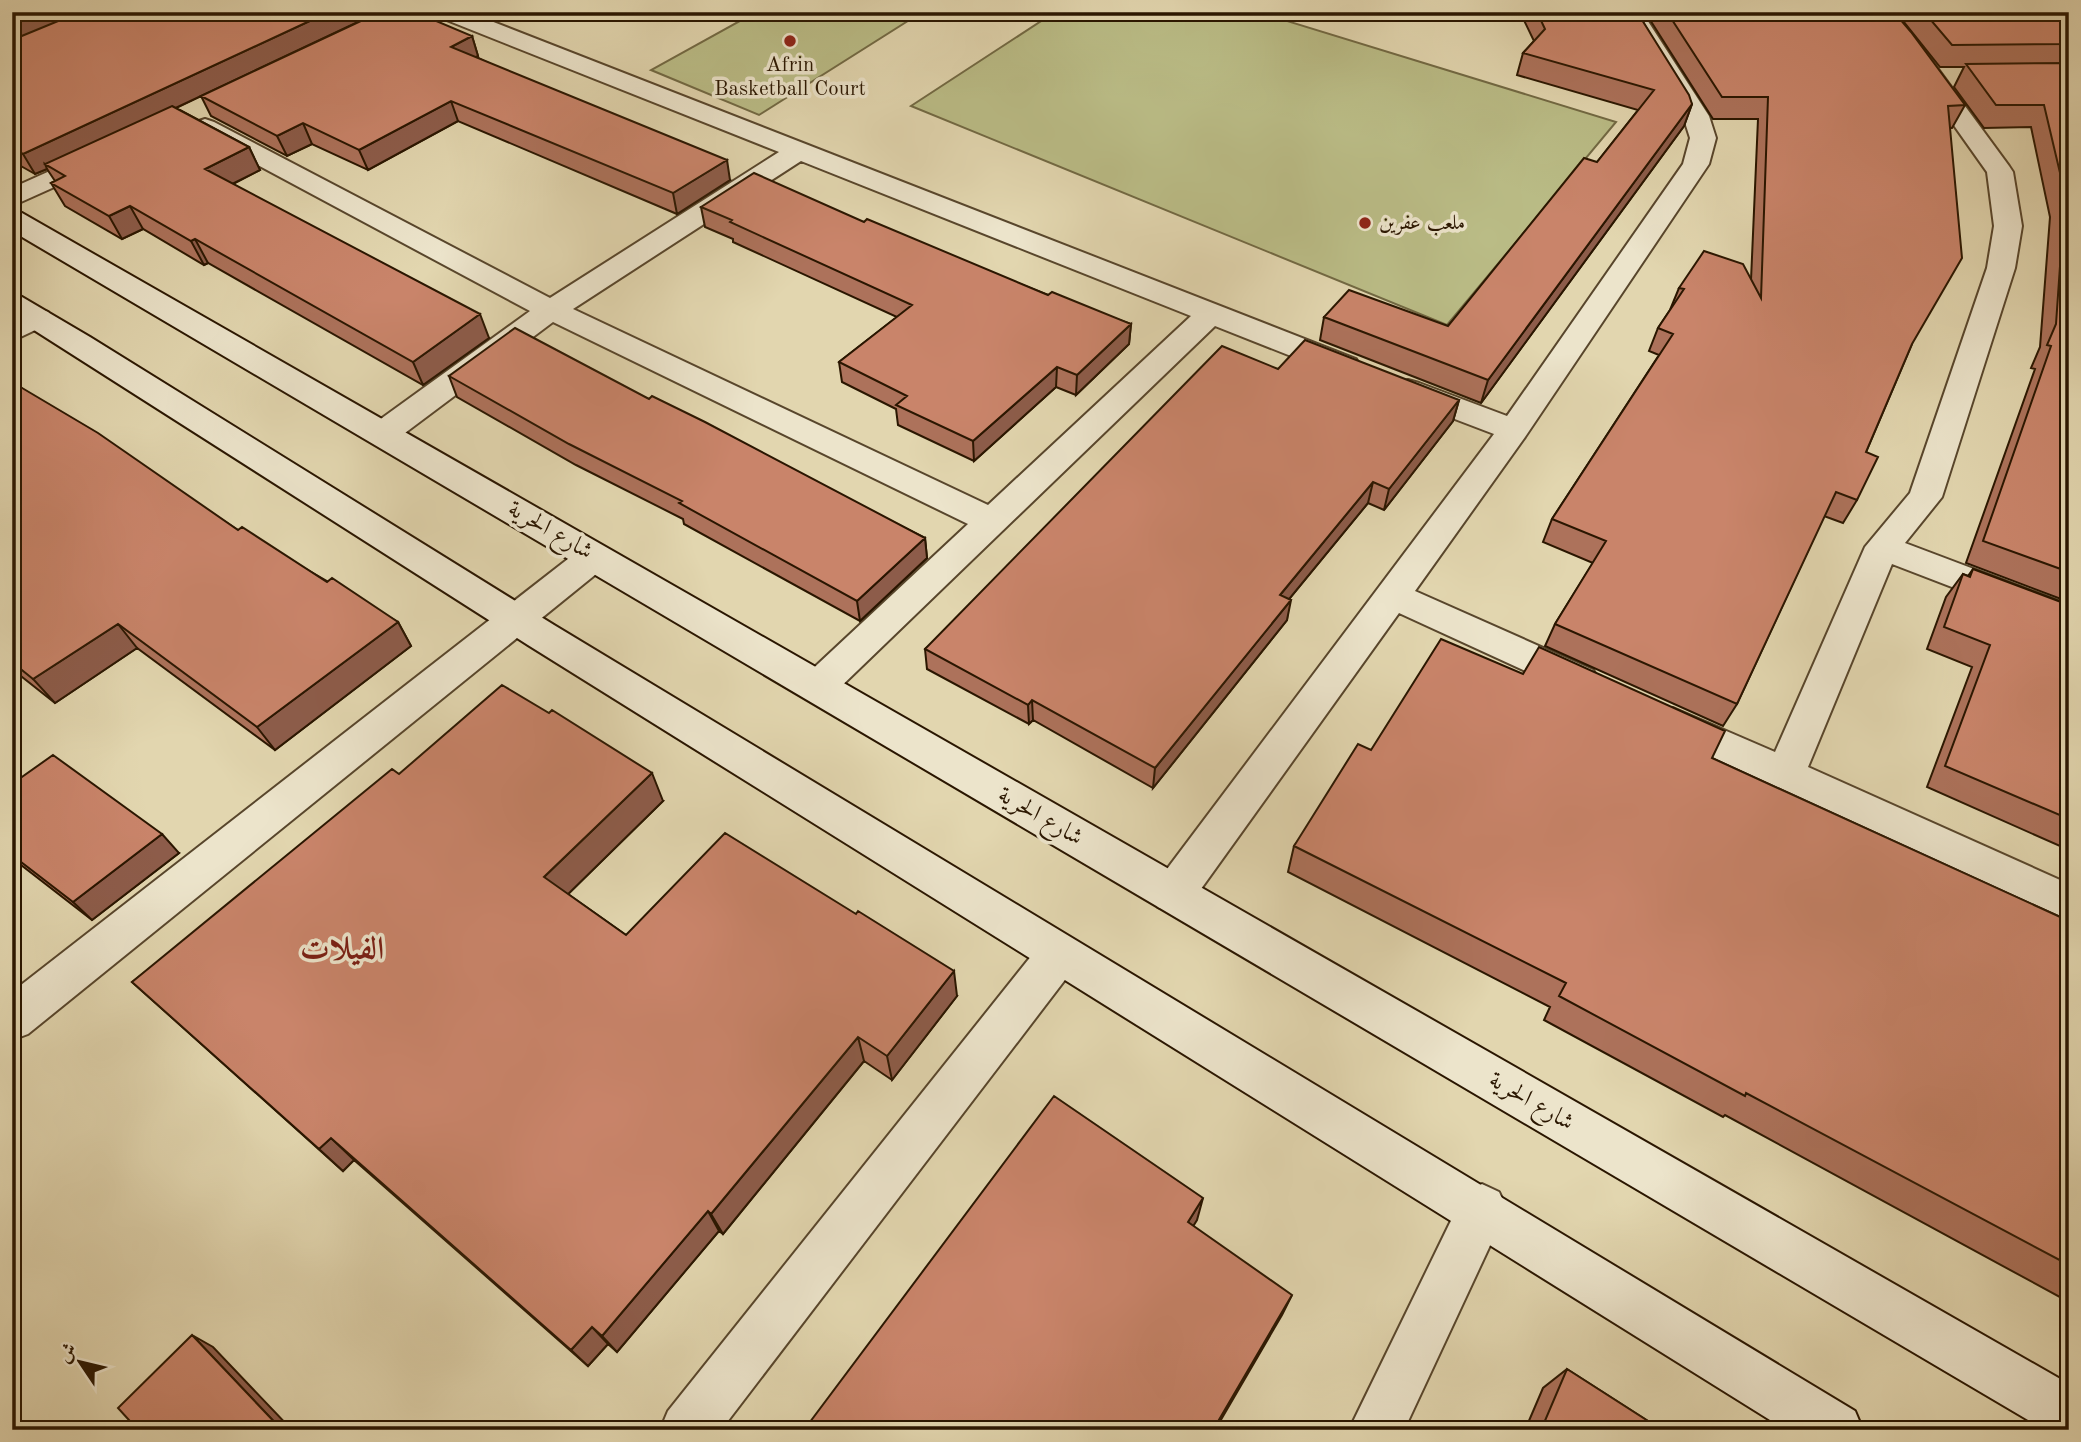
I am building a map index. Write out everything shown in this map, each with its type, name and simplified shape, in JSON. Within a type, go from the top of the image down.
[{"type":"street","points":[[447,12],[1514,430]]},
{"type":"street","points":[[1173,894],[1514,430],[1696,164],[1703,138],[1696,116],[1630,12]]},
{"type":"street","points":[[1785,774],[1882,547],[1925,496],[2001,268],[2008,226],[2000,172],[1946,77],[1910,47],[1879,12]]},
{"type":"street","points":[[209,105],[185,116],[551,310],[992,521]]},
{"type":"street","points":[[12,198],[125,145]]},
{"type":"street","points":[[382,434],[551,310],[799,151]]},
{"type":"street","name":"شارع الحرية","points":[[12,219],[2069,1414]]},
{"type":"street","points":[[817,687],[1211,313]]},
{"type":"street","points":[[21,318],[1059,954],[1482,1209],[1836,1430]]},
{"type":"street","points":[[1882,547],[2069,619]]},
{"type":"street","points":[[12,1019],[594,557]]},
{"type":"street","points":[[1392,594],[1607,693]]},
{"type":"street","points":[[1645,710],[2069,904]]},
{"type":"street","points":[[687,1430],[1059,954]]},
{"type":"street","points":[[1376,1430],[1482,1209]]},
{"type":"green space","name":"Afrin Basketball Court","points":[[756,12],[922,12],[759,115],[651,70]]},
{"type":"green space","name":"ملعب عفرين","points":[[1055,12],[1258,12],[1616,122],[1447,325],[911,106]]},
{"type":"building","points":[[12,12],[27,12],[12,19]]},
{"type":"building","points":[[80,12],[329,12],[23,154],[12,148],[12,40]]},
{"type":"building","points":[[380,12],[415,12],[472,36],[451,47],[727,160],[673,193],[451,101],[359,150],[303,123],[277,136],[201,96]]},
{"type":"building","points":[[1537,12],[1637,12],[1692,104],[1488,380],[1324,317],[1349,290],[1448,326],[1584,158],[1597,162],[1654,90],[1523,53],[1545,29]]},
{"type":"building","points":[[1667,12],[1894,12],[1965,105],[1948,106],[1962,258],[1912,344],[1866,452],[1878,457],[1857,500],[1836,492],[1737,704],[1555,624],[1606,541],[1552,519],[1673,334],[1658,328],[1684,289],[1679,288],[1704,251],[1743,264],[1761,298],[1768,97],[1722,97]]},
{"type":"building","points":[[1924,12],[2069,12],[2069,44],[1952,45]]},
{"type":"building","points":[[2069,63],[2069,572],[1983,541],[2051,346],[2047,345],[2056,324],[2065,194],[2044,105],[1996,105],[1966,64]]},
{"type":"building","points":[[172,106],[249,147],[205,169],[480,314],[413,362],[195,239],[191,241],[130,206],[109,216],[51,183],[65,176],[45,164]]},
{"type":"building","points":[[754,173],[864,222],[867,219],[1048,295],[1052,292],[1131,324],[1077,375],[1057,367],[973,441],[896,405],[907,396],[839,362],[912,305],[701,207]]},
{"type":"building","points":[[515,328],[649,399],[652,396],[705,422],[925,538],[857,601],[679,503],[682,501],[569,444],[449,376]]},
{"type":"building","points":[[1305,340],[1459,400],[1389,489],[1373,482],[1280,595],[1291,600],[1155,768],[1032,700],[1028,705],[925,649],[1222,346],[1278,369]]},
{"type":"building","points":[[12,382],[98,433],[238,530],[242,527],[327,582],[332,578],[398,622],[257,727],[118,624],[33,679],[12,662]]},
{"type":"building","points":[[1973,569],[2069,605],[2069,819],[1945,766],[1990,645],[1944,627],[1963,574],[1970,577]]},
{"type":"building","points":[[1441,639],[1523,674],[1539,647],[1725,731],[1712,758],[2069,921],[2069,1265],[1559,996],[1566,983],[1294,846],[1358,744],[1371,750]]},
{"type":"building","points":[[502,685],[549,713],[552,710],[652,773],[544,877],[626,935],[725,833],[954,971],[887,1056],[858,1037],[711,1214],[708,1211],[602,1336],[592,1327],[571,1350],[331,1138],[319,1149],[132,982],[392,769],[399,774]]},
{"type":"building","points":[[53,755],[162,834],[73,902],[12,855],[12,784]]},
{"type":"building","points":[[1054,1096],[1203,1198],[1188,1222],[1292,1295],[1213,1430],[804,1430]]},
{"type":"building","points":[[192,1335],[282,1430],[138,1430],[118,1408]]},
{"type":"building","points":[[1567,1369],[1662,1430],[1541,1430]]},
{"type":"place","name":"Afrin Basketball Court","points":[[790,41]]},
{"type":"place","name":"ملعب عفرين","points":[[1365,223]]},
{"type":"district","name":"الفيلات","points":[[342,951]]}]
